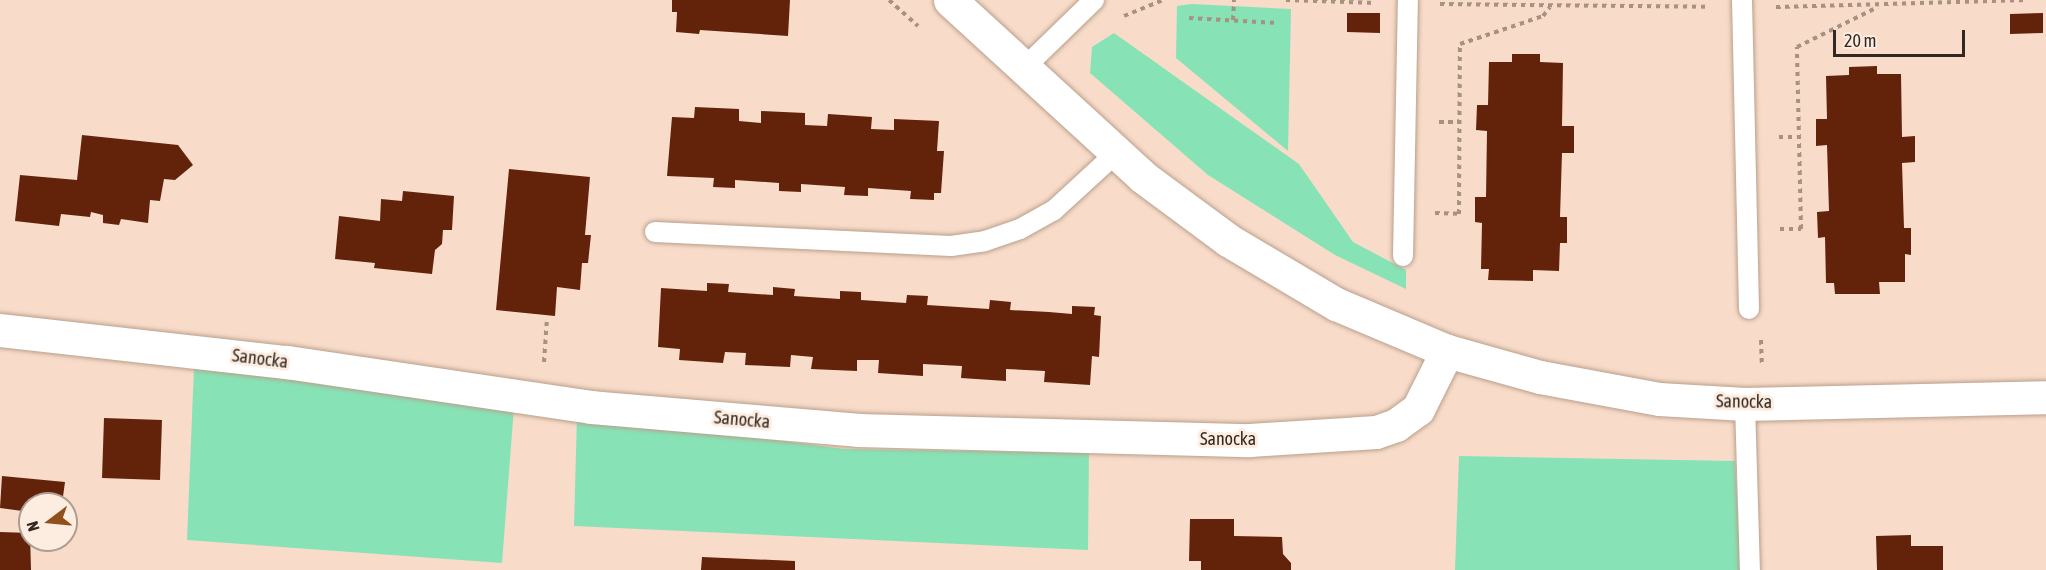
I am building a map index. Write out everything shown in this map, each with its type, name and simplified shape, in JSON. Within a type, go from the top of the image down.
[{"type":"street","name":"Sanocka","points":[[950,0],[1143,177],[1238,246],[1336,303],[1447,351],[1540,377],[1659,399],[1745,404],[2046,396]]},
{"type":"street","name":"Sanocka","points":[[0,330],[287,362],[615,409],[858,430],[1249,440],[1376,432],[1396,424],[1418,409],[1447,351]]},
{"type":"lane","points":[[1024,68],[1094,0]]},
{"type":"lane","points":[[1403,256],[1408,2]]},
{"type":"lane","points":[[1742,4],[1749,309]]},
{"type":"lane","points":[[654,232],[951,246],[985,241],[1020,229],[1053,211],[1116,153]]},
{"type":"lane","points":[[1745,404],[1750,570]]},
{"type":"path","points":[[1233,20],[1234,0]]},
{"type":"path","points":[[1286,0],[1551,6],[1742,4],[1881,6],[2028,0]]},
{"type":"path","points":[[1435,213],[1459,213],[1460,44],[1543,16],[1551,6]]},
{"type":"path","points":[[1792,229],[1801,229],[1797,47],[1881,6]]},
{"type":"path","points":[[1189,18],[1278,23]]},
{"type":"path","points":[[1449,122],[1460,122]]},
{"type":"path","points":[[1791,137],[1800,137]]},
{"type":"green space","points":[[1192,4],[1291,9],[1288,151],[1176,58],[1177,6]]},
{"type":"green space","points":[[1114,33],[1299,164],[1353,242],[1406,270],[1406,289],[1335,255],[1208,175],[1090,73],[1092,47]]},
{"type":"green space","points":[[194,367],[514,407],[502,563],[187,540]]},
{"type":"green space","points":[[577,415],[844,449],[1089,453],[1088,550],[574,526]]},
{"type":"green space","points":[[1459,456],[1735,461],[1741,570],[1455,570]]},
{"type":"building","points":[[672,0],[790,0],[788,36],[700,30],[699,34],[676,32],[677,12],[672,12]]},
{"type":"building","points":[[1347,13],[1380,13],[1380,33],[1347,32]]},
{"type":"building","points":[[2043,13],[2043,33],[2010,34],[2010,14]]},
{"type":"building","points":[[1512,54],[1540,54],[1540,62],[1563,63],[1562,126],[1574,126],[1574,153],[1562,153],[1560,217],[1567,217],[1567,243],[1560,243],[1559,271],[1533,270],[1533,281],[1488,280],[1489,269],[1481,269],[1482,223],[1475,222],[1475,197],[1486,197],[1487,131],[1476,130],[1477,105],[1488,105],[1489,62],[1512,62]]},
{"type":"building","points":[[1877,66],[1877,74],[1901,74],[1902,137],[1915,136],[1915,162],[1902,163],[1904,228],[1911,228],[1911,255],[1905,254],[1905,282],[1879,282],[1880,294],[1835,294],[1834,283],[1826,283],[1825,237],[1818,238],[1817,212],[1829,211],[1827,145],[1816,146],[1816,119],[1827,119],[1826,76],[1849,75],[1849,67]]},
{"type":"building","points":[[695,107],[739,109],[739,121],[761,123],[761,111],[805,113],[805,125],[827,126],[828,114],[872,117],[871,129],[894,130],[894,119],[939,121],[937,151],[944,151],[941,193],[934,193],[934,200],[910,199],[911,191],[868,188],[868,196],[844,195],[845,187],[801,184],[801,192],[779,191],[779,183],[735,180],[735,188],[713,187],[714,178],[667,176],[672,117],[694,118]]},
{"type":"building","points":[[82,135],[178,145],[193,165],[175,180],[164,179],[160,201],[150,200],[148,223],[121,219],[119,225],[103,223],[103,215],[91,212],[90,217],[61,214],[59,226],[15,221],[20,175],[77,180]]},
{"type":"building","points":[[509,169],[590,177],[585,235],[591,235],[588,263],[582,263],[580,290],[557,287],[555,316],[496,310]]},
{"type":"building","points":[[403,191],[454,196],[452,230],[443,230],[442,244],[435,250],[432,274],[374,268],[375,263],[335,259],[339,216],[380,221],[381,199],[402,201]]},
{"type":"building","points":[[707,283],[729,284],[728,292],[773,295],[773,287],[795,289],[794,296],[840,299],[840,291],[861,292],[861,300],[906,303],[907,295],[928,296],[927,305],[989,309],[990,300],[1011,302],[1010,310],[1072,314],[1072,306],[1095,307],[1094,315],[1101,316],[1099,357],[1092,356],[1090,385],[1044,382],[1045,371],[1006,369],[1006,381],[961,378],[962,366],[923,364],[923,376],[878,373],[879,360],[857,360],[857,371],[811,369],[813,357],[791,355],[790,367],[745,365],[746,353],[725,352],[723,363],[679,360],[680,349],[658,347],[661,288],[707,291]]},
{"type":"building","points":[[104,418],[162,420],[160,480],[102,478]]},
{"type":"building","points":[[2,476],[65,482],[64,492],[18,492],[18,510],[0,508]]},
{"type":"building","points":[[1190,519],[1234,519],[1234,536],[1282,537],[1283,554],[1291,563],[1291,570],[1201,570],[1201,561],[1189,561]]},
{"type":"building","points":[[0,532],[18,533],[18,552],[31,552],[31,570],[0,570]]},
{"type":"building","points":[[1911,535],[1911,546],[1943,546],[1943,570],[1877,570],[1876,536]]},
{"type":"building","points":[[702,557],[795,561],[795,570],[701,570]]}]
